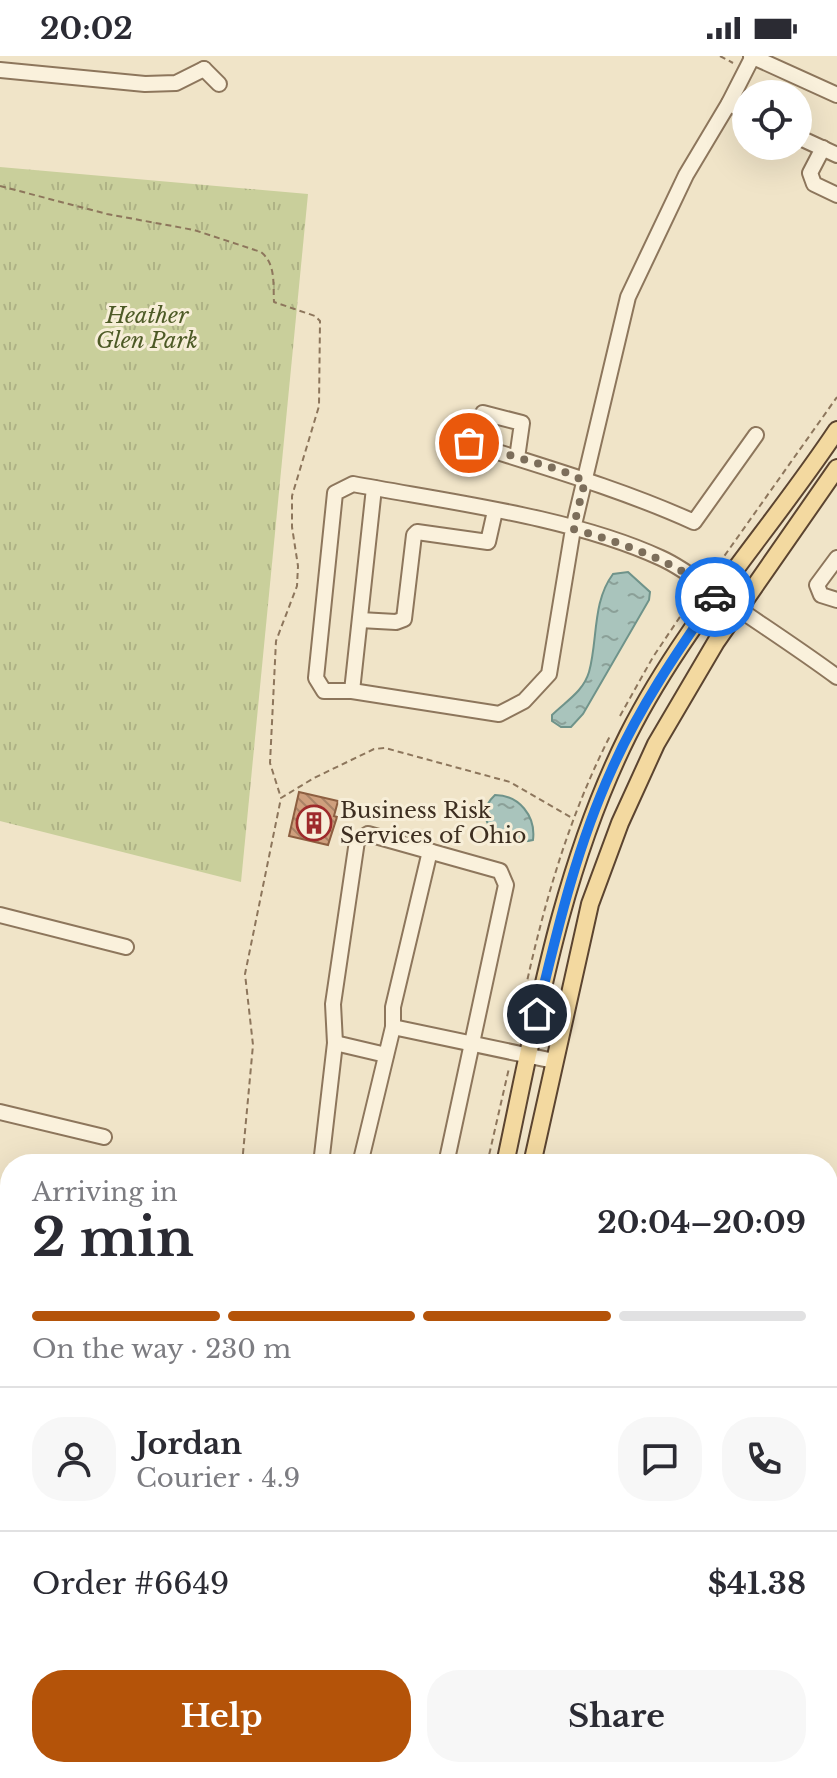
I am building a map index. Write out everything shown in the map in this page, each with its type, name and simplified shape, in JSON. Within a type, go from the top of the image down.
[{"type":"main road","points":[[507,1154],[565,897],[611,770],[662,676],[837,430]]},
{"type":"main road","points":[[534,1154],[590,904],[620,823],[656,744],[738,607],[837,468]]},
{"type":"street","points":[[0,70],[145,84],[176,83],[204,69],[212,56]]},
{"type":"street","points":[[837,95],[752,56],[729,103],[686,175],[628,297],[573,529],[549,674],[524,701],[499,714],[352,691],[324,691],[316,678],[335,493],[353,484],[573,529],[662,558],[837,677]]},
{"type":"street","points":[[204,69],[219,84]]},
{"type":"street","points":[[830,151],[810,173],[814,184],[837,195]]},
{"type":"street","points":[[517,458],[560,470],[694,522],[756,435]]},
{"type":"street","points":[[352,691],[374,488]]},
{"type":"street","points":[[360,620],[396,622],[404,619],[414,535],[417,532],[488,542],[495,511]]},
{"type":"street","points":[[837,558],[817,585],[821,595],[837,600]]},
{"type":"street","points":[[322,1154],[335,1043],[333,1004],[357,841],[368,834],[500,871],[506,885],[448,1154]]},
{"type":"street","points":[[362,1154],[430,851]]},
{"type":"street","points":[[0,915],[126,947]]},
{"type":"street","points":[[393,1027],[554,1061]]},
{"type":"street","points":[[335,1043],[386,1055]]},
{"type":"street","points":[[0,1112],[104,1137]]},
{"type":"path","points":[[0,186],[107,214],[194,230],[261,252],[269,259],[274,302],[315,316],[320,321],[319,406],[292,496],[297,586],[276,641],[270,763],[281,798],[245,974],[253,1045],[243,1154]]},
{"type":"path","points":[[281,798],[374,749],[385,748],[510,782],[573,819]]},
{"type":"green space","name":"Heather Glen Park","points":[[0,167],[308,194],[241,882],[0,821]]},
{"type":"water","points":[[628,572],[650,592],[649,600],[583,714],[571,727],[561,727],[552,721],[552,715],[578,691],[589,672],[606,585],[613,574]]},
{"type":"water","points":[[495,795],[511,799],[524,808],[532,823],[533,840],[511,840],[501,836],[487,823],[487,805]]},
{"type":"building","name":"Business Risk Services of Ohio","points":[[299,792],[338,801],[334,816],[337,817],[328,845],[289,836]]},
{"type":"way so far","points":[[469,443],[560,470],[585,481],[573,529],[662,558],[718,594],[715,597]]},
{"type":"place","name":"Business Risk Services of Ohio","points":[[314,823]]},
{"type":"route","points":[[537,1014],[565,897],[611,770],[662,676],[715,597]]}]
